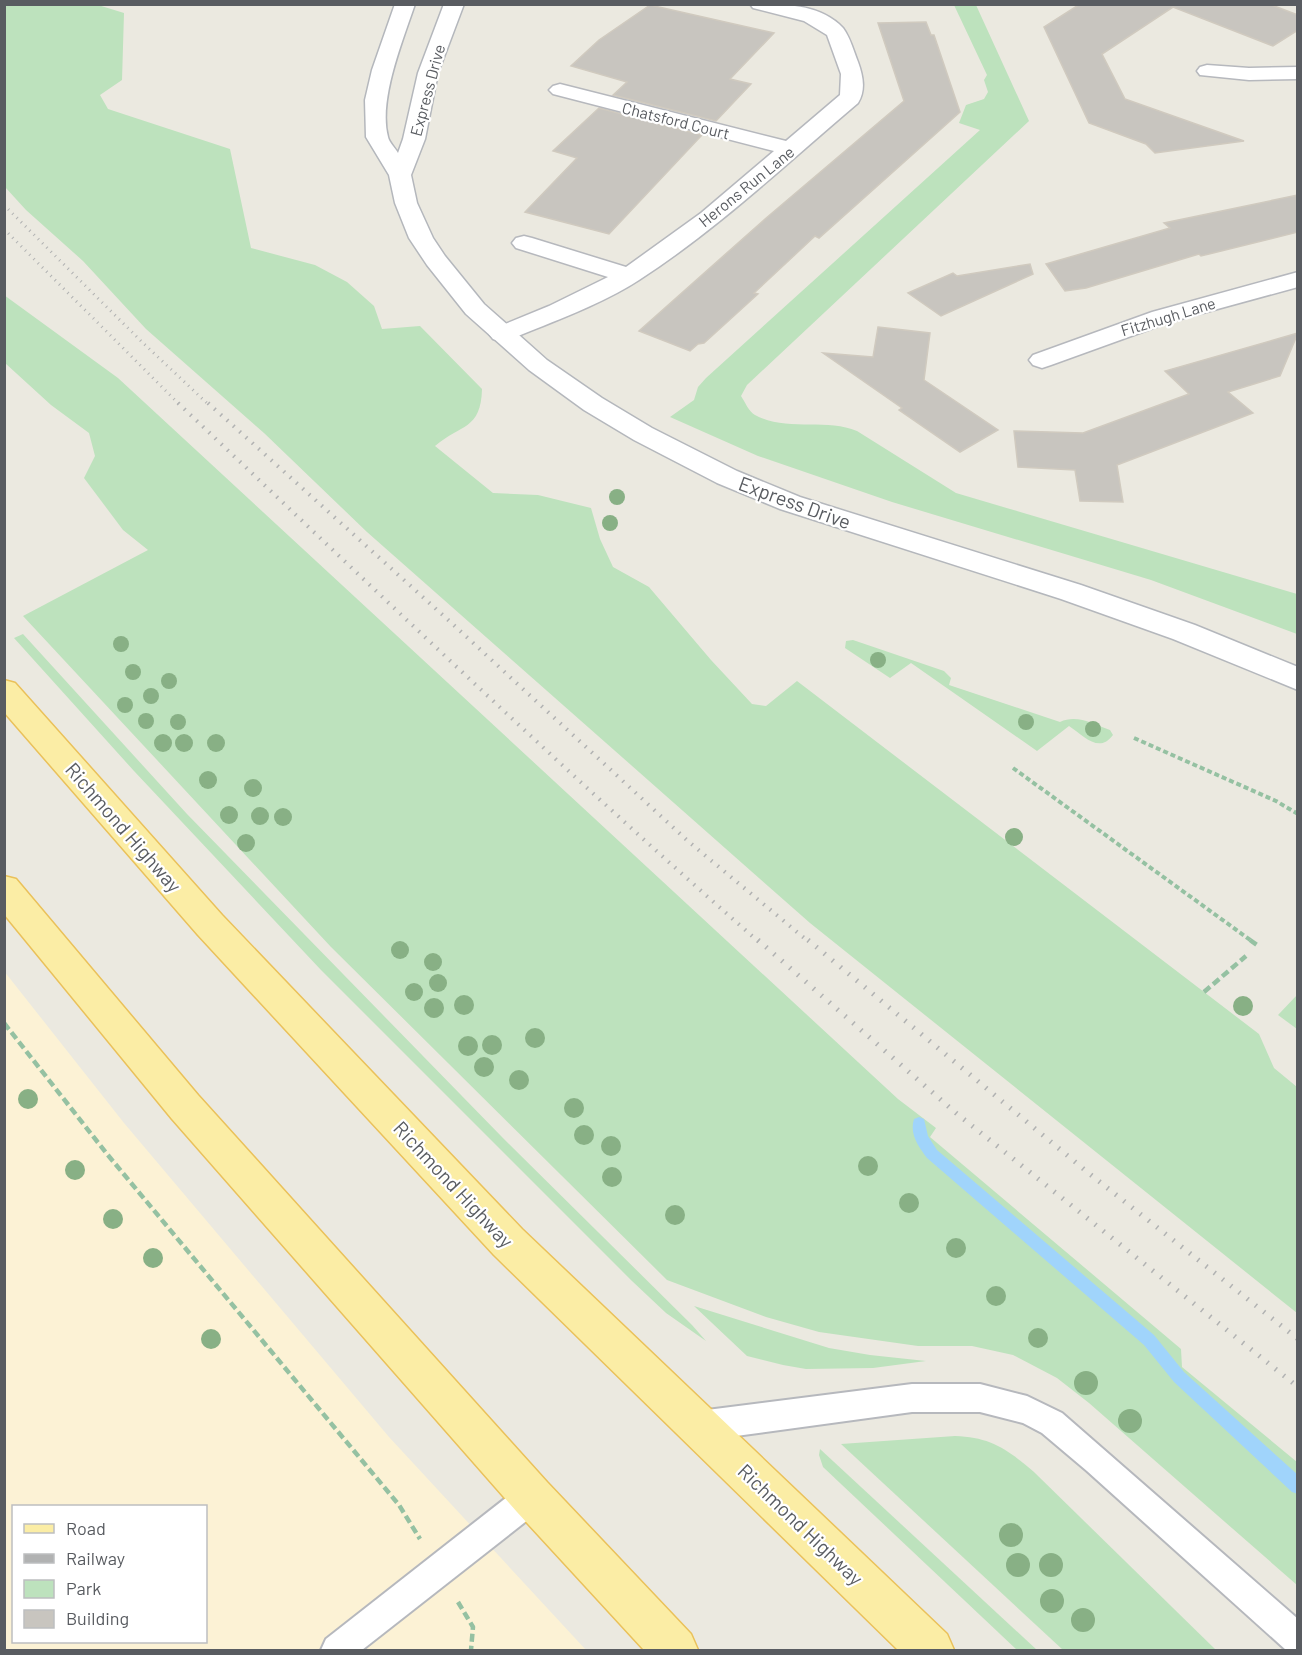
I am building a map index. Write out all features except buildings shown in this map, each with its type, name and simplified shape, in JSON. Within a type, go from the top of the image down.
[{"type":"main road","name":"Richmond Highway","points":[[4,691],[210,925],[500,1233],[931,1650]]},
{"type":"main road","points":[[4,889],[185,1107],[532,1497],[675,1650]]},
{"type":"street","name":"Express Drive","points":[[405,4],[382,70],[376,100],[377,137],[400,175],[406,203],[421,238],[435,260],[452,284],[502,334],[538,365],[593,404],[643,434],[728,477],[790,503],[1112,606],[1184,632],[1298,679]]},
{"type":"street","name":"Express Drive","points":[[400,175],[414,140],[428,73],[454,4]]},
{"type":"street","name":"Herons Run Lane","points":[[502,334],[558,311],[629,276],[709,218],[850,98],[853,91],[852,76],[832,28],[812,17],[760,4]]},
{"type":"street","points":[[1207,71],[1248,74],[1298,73]]},
{"type":"street","name":"Chatsford Court","points":[[560,90],[792,149]]},
{"type":"street","points":[[524,243],[629,276]]},
{"type":"street","name":"Fitzhugh Lane","points":[[1042,360],[1161,316],[1298,279]]},
{"type":"lane","points":[[699,1426],[919,1398],[980,1398],[1027,1410],[1052,1423],[1089,1454],[1298,1640]]},
{"type":"lane","points":[[337,1650],[532,1497]]},
{"type":"path","points":[[1134,738],[1276,801],[1298,814]]},
{"type":"path","points":[[1013,768],[1257,945]]},
{"type":"path","points":[[1204,992],[1246,956]]},
{"type":"path","points":[[4,1023],[107,1154],[399,1505]]},
{"type":"path","points":[[471,1650],[473,1627]]},
{"type":"shaded area","points":[[4,971],[124,1123],[389,1437],[586,1650],[5,1650]]},
{"type":"green space","points":[[5,4],[98,5],[124,13],[122,80],[100,95],[108,109],[230,149],[251,248],[315,265],[347,282],[374,306],[382,329],[420,326],[482,389],[481,402],[474,419],[435,446],[493,493],[538,495],[591,508],[600,539],[613,567],[649,587],[752,704],[766,706],[797,681],[1259,1034],[1274,1068],[1297,1087],[1297,1313],[810,923],[367,532],[264,433],[146,329],[83,261],[26,210],[5,187]]},
{"type":"green space","points":[[954,5],[976,5],[1029,121],[747,385],[741,396],[753,414],[767,420],[793,424],[832,425],[857,431],[956,493],[1297,594],[1297,634],[1151,580],[892,502],[758,456],[670,417],[694,400],[698,387],[706,378],[980,130],[959,123],[966,105],[984,99],[988,92],[984,80],[987,75]]},
{"type":"green space","points":[[4,295],[118,378],[898,1099],[936,1128],[930,1137],[1181,1349],[1182,1367],[1297,1462],[1297,1585],[1089,1403],[1057,1378],[1013,1355],[972,1346],[918,1346],[819,1332],[766,1317],[667,1280],[331,947],[23,616],[148,550],[123,530],[84,478],[95,456],[89,433],[51,405],[5,363]]},
{"type":"green space","points":[[23,634],[187,814],[501,1136],[706,1341],[666,1313],[632,1281],[321,970],[134,771],[14,638]]},
{"type":"green space","points":[[853,640],[944,671],[951,678],[949,685],[1060,722],[1079,719],[1110,730],[1113,735],[1102,743],[1097,743],[1069,726],[1037,751],[911,663],[890,678],[845,648],[846,641]]},
{"type":"green space","points":[[1297,995],[1297,1029],[1278,1015]]},
{"type":"green space","points":[[694,1306],[829,1348],[926,1361],[873,1368],[806,1369],[783,1365],[747,1356]]},
{"type":"green space","points":[[955,1436],[989,1442],[1025,1464],[1216,1650],[1063,1650],[841,1444]]},
{"type":"green space","points":[[820,1449],[1037,1650],[1017,1650],[823,1467],[819,1455]]},
{"type":"waterway","points":[[919,1123],[921,1138],[932,1154],[1149,1340],[1179,1377],[1298,1486]]},
{"type":"railway","points":[[4,205],[209,405]]},
{"type":"railway","points":[[4,229],[178,403]]},
{"type":"railway","points":[[178,403],[538,743],[759,942]]},
{"type":"railway","points":[[208,403],[689,842],[809,942]]},
{"type":"railway","points":[[758,940],[956,1113],[1298,1387]]},
{"type":"railway","points":[[808,940],[1086,1171],[1298,1339]]}]
